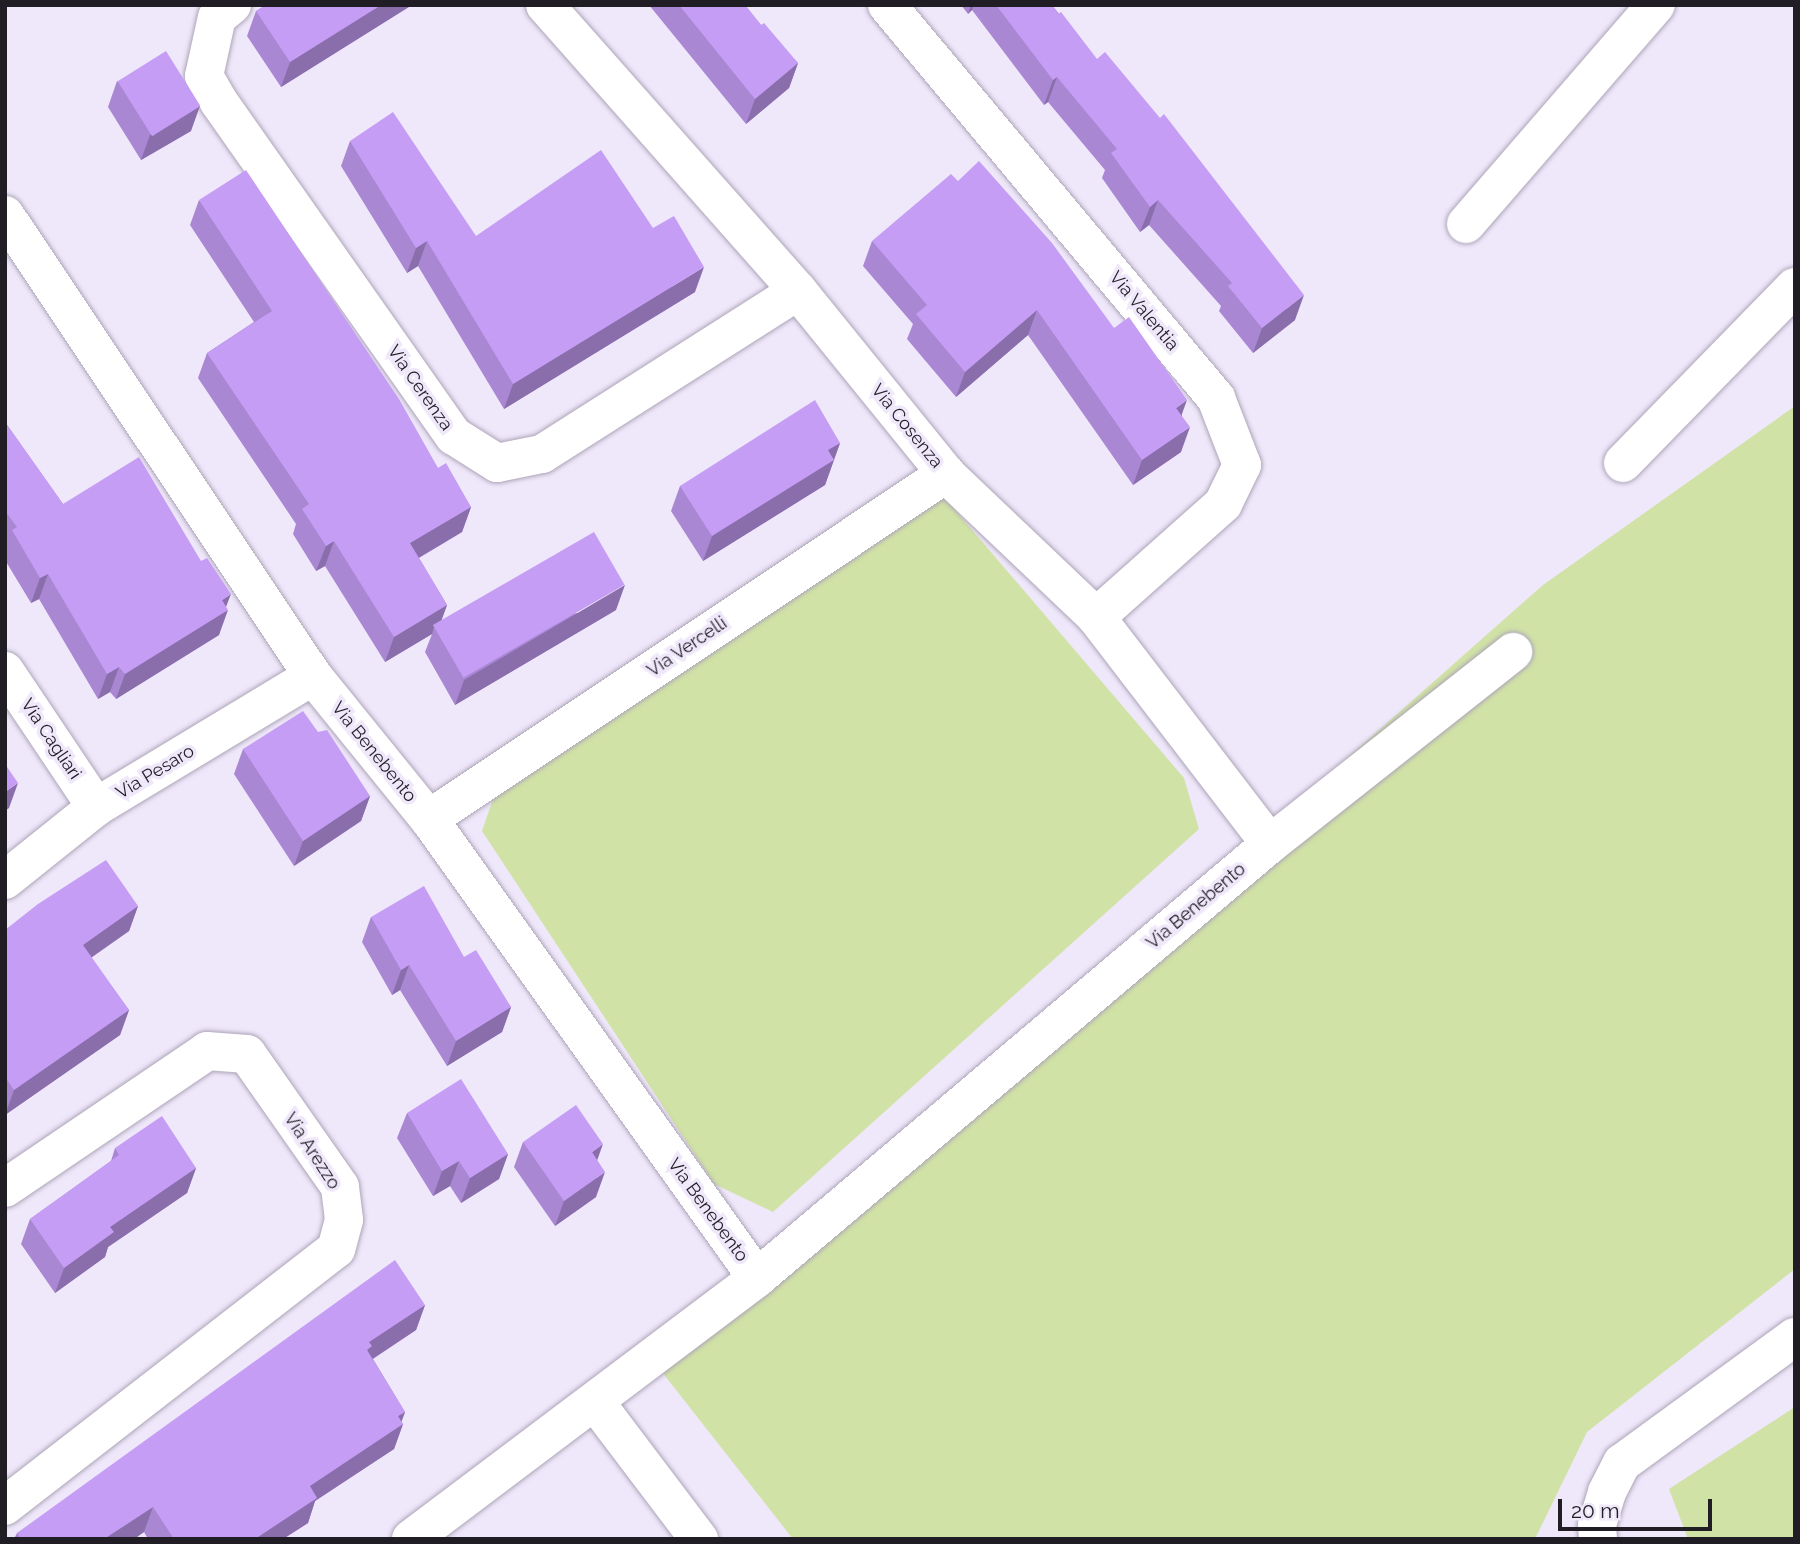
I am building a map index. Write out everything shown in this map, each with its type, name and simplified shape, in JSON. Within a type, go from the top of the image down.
[{"type":"street","name":"Via Cerenza","points":[[232,5],[217,18],[204,76],[219,102],[454,436],[497,463],[542,454],[798,291]]},
{"type":"street","name":"Via Cosenza","points":[[545,5],[798,291],[946,474],[1096,617],[1270,844]]},
{"type":"street","name":"Via Valentia","points":[[887,5],[1216,398],[1242,465],[1223,504],[1096,617]]},
{"type":"street","points":[[1466,224],[1656,5]]},
{"type":"street","name":"Via Benebento","points":[[5,215],[313,676],[429,819],[757,1278]]},
{"type":"street","points":[[1623,463],[1795,287]]},
{"type":"street","name":"Via Vercelli","points":[[429,819],[946,474]]},
{"type":"street","name":"Via Benebento","points":[[411,1539],[596,1403],[757,1278],[1270,844],[1513,652]]},
{"type":"street","name":"Via Cagliari","points":[[5,671],[96,807]]},
{"type":"street","name":"Via Pesaro","points":[[5,880],[96,807],[313,676]]},
{"type":"street","name":"Via Arezzo","points":[[5,1188],[207,1051],[247,1054],[340,1187],[344,1220],[336,1249],[5,1506]]},
{"type":"street","points":[[1598,1539],[1597,1525],[1607,1492],[1622,1464],[1795,1337]]},
{"type":"street","points":[[596,1403],[699,1539]]},
{"type":"green space","points":[[1795,406],[1795,1269],[1587,1432],[1535,1539],[793,1539],[658,1367],[1543,585]]},
{"type":"green space","points":[[944,497],[1184,778],[1199,829],[773,1212],[714,1184],[482,831],[493,799]]},
{"type":"green space","points":[[1795,1407],[1795,1539],[1688,1539],[1669,1489]]},
{"type":"building","points":[[266,5],[381,5],[290,62],[256,11]]},
{"type":"building","points":[[679,5],[745,5],[798,63],[755,99]]},
{"type":"building","points":[[996,5],[1052,5],[1058,14],[1061,12],[1097,59],[1105,52],[1160,118],[1164,114],[1304,295],[1262,328],[1228,286],[1232,283],[1158,200],[1150,207],[1111,153],[1117,149],[1057,77],[1053,80]]},
{"type":"building","points":[[166,51],[200,106],[152,136],[118,81]]},
{"type":"building","points":[[393,112],[476,236],[601,150],[653,228],[674,216],[704,267],[513,384],[427,241],[416,248],[350,141]]},
{"type":"building","points":[[979,161],[1052,243],[1114,328],[1129,317],[1187,400],[1176,408],[1190,427],[1142,460],[1037,310],[965,372],[916,314],[927,305],[872,241],[951,174],[958,181]]},
{"type":"building","points":[[246,170],[399,399],[438,468],[446,463],[471,507],[410,543],[447,605],[394,637],[334,541],[326,546],[302,509],[309,504],[207,353],[272,311],[199,200]]},
{"type":"building","points":[[815,400],[840,443],[828,450],[834,460],[712,536],[680,486]]},
{"type":"building","points":[[5,422],[63,504],[139,457],[201,561],[207,558],[231,594],[222,600],[228,610],[125,674],[119,667],[107,674],[48,574],[40,578],[12,530],[17,527],[5,511]]},
{"type":"building","points":[[594,532],[624,585],[463,678],[433,625]]},
{"type":"building","points":[[303,711],[318,732],[327,730],[370,796],[303,841],[243,749]]},
{"type":"building","points":[[5,764],[18,783],[5,792]]},
{"type":"building","points":[[106,860],[138,906],[83,945],[129,1010],[14,1090],[5,1077],[5,930],[38,904]]},
{"type":"building","points":[[424,886],[464,957],[476,950],[511,1007],[456,1041],[409,965],[401,970],[371,917]]},
{"type":"building","points":[[461,1079],[508,1154],[470,1178],[459,1161],[442,1171],[407,1113]]},
{"type":"building","points":[[576,1105],[603,1144],[592,1152],[605,1172],[564,1201],[523,1142]]},
{"type":"building","points":[[162,1116],[196,1168],[110,1227],[114,1232],[64,1268],[30,1219],[119,1155],[115,1148]]},
{"type":"building","points":[[395,1260],[425,1305],[369,1342],[372,1346],[367,1350],[405,1412],[398,1416],[403,1424],[310,1486],[317,1498],[255,1539],[174,1539],[153,1507],[104,1539],[21,1539],[17,1533]]}]
